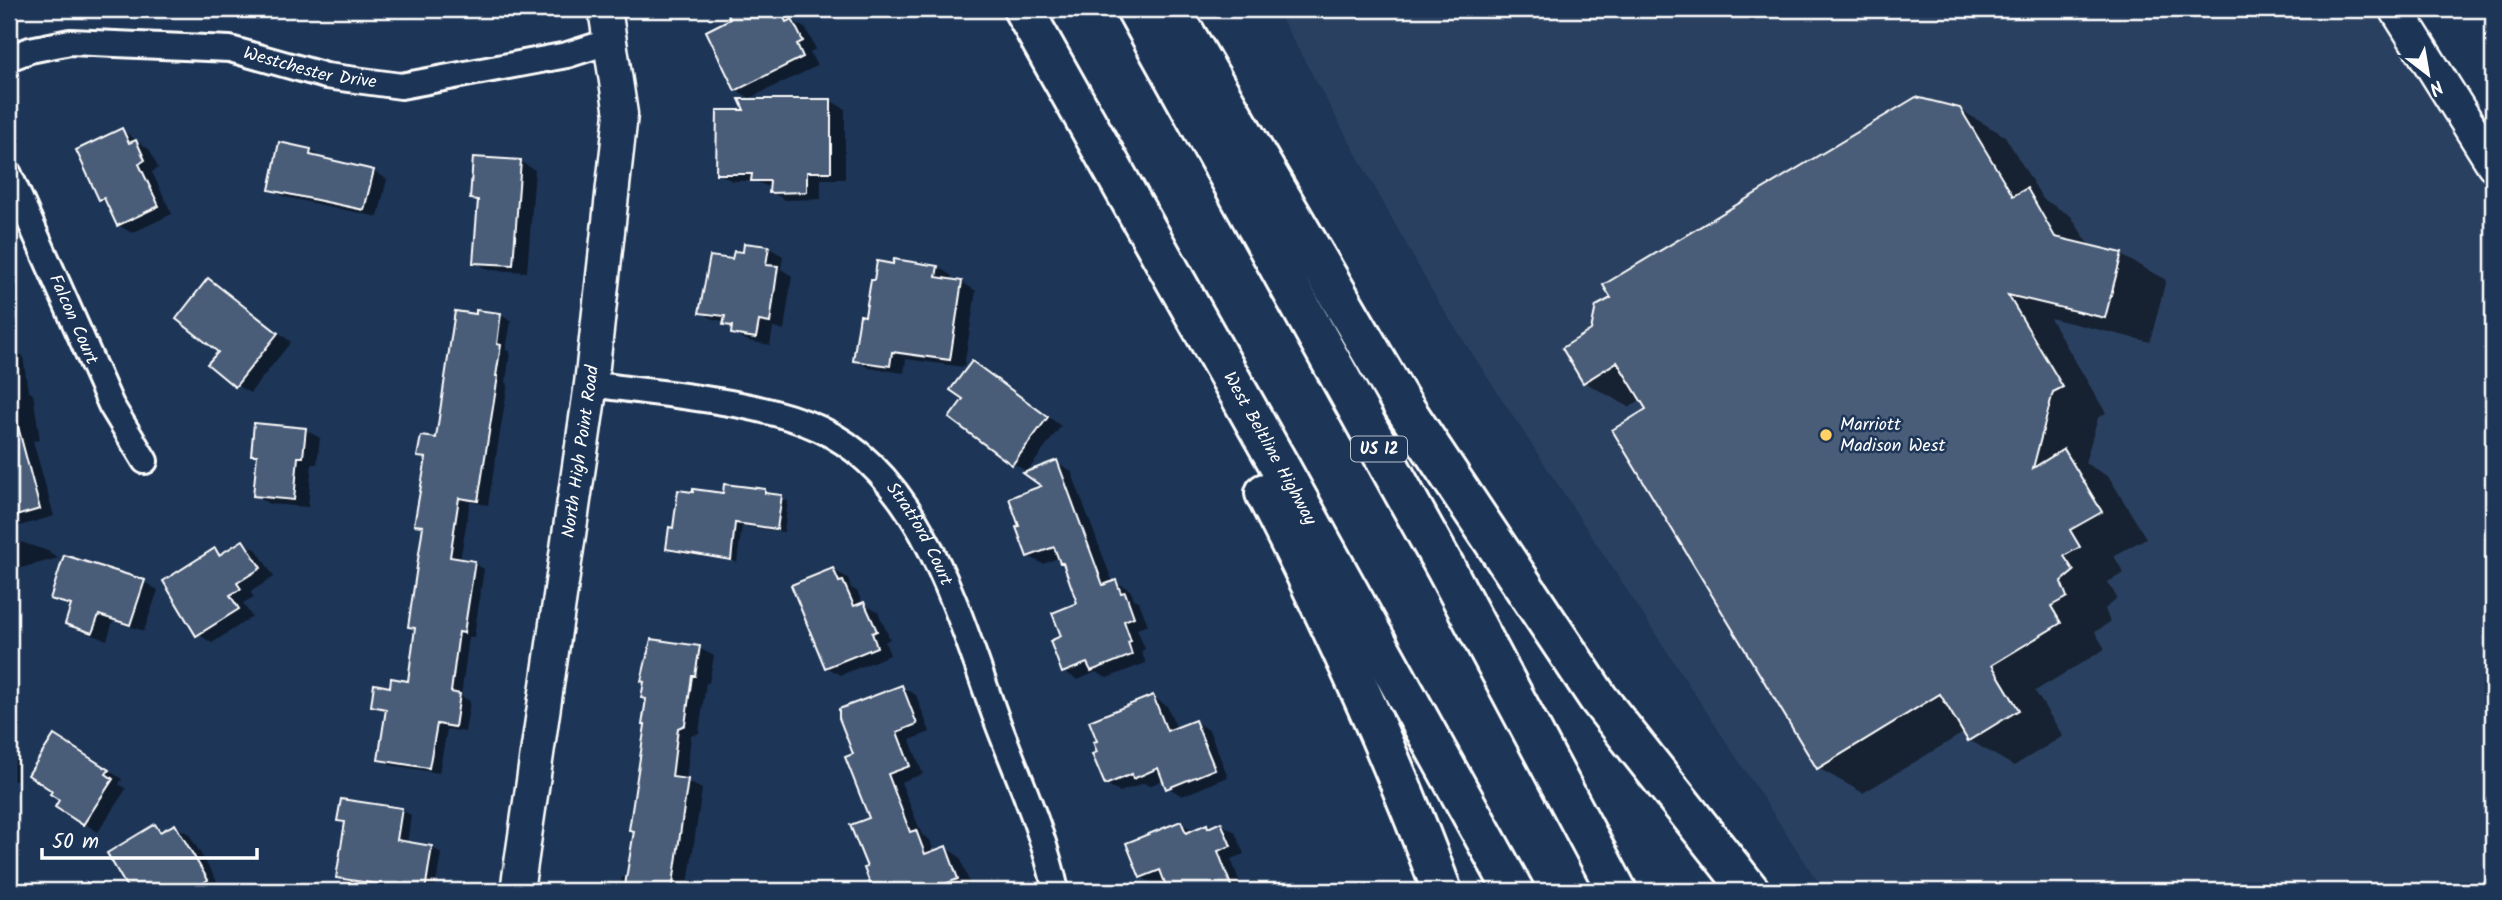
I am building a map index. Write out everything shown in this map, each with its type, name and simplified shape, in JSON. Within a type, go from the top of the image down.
[{"type":"highway","name":"West Beltline Highway","points":[[1023,9],[1152,236],[1514,891]]},
{"type":"highway","name":"US 12","points":[[1136,9],[1445,566],[1617,891]]},
{"type":"highway","points":[[1167,9],[1185,33],[1400,401],[1598,698],[1750,891]]},
{"type":"highway","points":[[1152,236],[1171,307],[1302,565],[1390,761],[1442,891]]},
{"type":"street","name":"North High Point Road","points":[[517,891],[591,384],[621,114],[605,9]]},
{"type":"street","points":[[2396,9],[2493,164]]},
{"type":"street","name":"Westchester Drive","points":[[9,58],[30,50],[69,42],[230,49],[326,76],[401,86],[567,55],[611,41]]},
{"type":"street","name":"Falcon Court","points":[[9,174],[111,405],[145,461]]},
{"type":"street","name":"Stratford Court","points":[[591,384],[729,404],[784,415],[821,429],[851,448],[879,471],[903,502],[941,570],[1010,755],[1056,891]]},
{"type":"shaded area","points":[[1276,9],[2396,9],[2493,164],[2493,891],[1828,891],[1814,876],[1437,300]]},
{"type":"building","points":[[726,9],[780,9],[786,22],[792,19],[803,41],[797,44],[803,57],[735,91],[706,31],[730,19]]},
{"type":"building","name":"Marriott Madison West","points":[[1916,97],[1960,108],[2013,196],[2027,188],[2055,237],[2122,253],[2105,318],[2008,295],[2063,387],[2053,392],[2033,468],[2064,449],[2102,512],[2070,530],[2080,547],[2064,556],[2074,571],[2061,582],[2067,597],[2051,606],[2061,623],[1992,665],[2019,710],[1968,741],[1940,694],[1817,769],[1612,430],[1646,409],[1617,362],[1583,383],[1562,348],[1591,330],[1596,306],[1611,298],[1603,285]]},
{"type":"building","points":[[739,99],[831,99],[831,172],[807,172],[807,192],[769,193],[770,181],[751,181],[752,174],[716,174],[717,110],[744,110]]},
{"type":"building","points":[[122,128],[129,143],[136,140],[145,160],[139,164],[159,206],[117,226],[104,198],[99,200],[76,150]]},
{"type":"building","points":[[279,142],[311,149],[310,155],[374,170],[364,210],[269,190]]},
{"type":"building","points":[[473,157],[521,160],[513,265],[473,263],[478,200],[470,199]]},
{"type":"building","points":[[744,243],[769,246],[766,265],[778,266],[770,323],[759,321],[756,338],[731,334],[732,326],[723,325],[725,316],[699,313],[710,256],[732,259],[734,251],[743,252]]},
{"type":"building","points":[[894,259],[938,266],[936,277],[962,281],[950,360],[892,352],[890,366],[853,361],[860,315],[865,316],[877,261],[893,264]]},
{"type":"building","points":[[208,278],[278,333],[235,387],[207,364],[218,352],[176,319]]},
{"type":"building","points":[[476,310],[501,313],[497,344],[501,345],[478,501],[459,498],[450,557],[475,561],[464,633],[459,632],[451,692],[460,694],[455,727],[437,724],[429,768],[378,760],[386,709],[371,706],[374,684],[390,687],[391,678],[408,681],[415,628],[408,627],[423,526],[414,525],[426,458],[417,457],[421,436],[436,438],[455,311],[476,314]]},
{"type":"building","points":[[972,361],[1048,417],[1012,465],[949,418],[963,399],[950,390]]},
{"type":"building","points":[[16,419],[40,509],[9,518],[9,420]]},
{"type":"building","points":[[254,423],[306,428],[303,457],[298,457],[294,500],[253,496],[257,455],[251,455]]},
{"type":"building","points":[[1057,460],[1103,585],[1116,580],[1121,593],[1125,592],[1134,617],[1124,621],[1131,641],[1128,642],[1132,655],[1091,671],[1087,663],[1062,673],[1050,641],[1061,636],[1052,613],[1077,603],[1063,563],[1060,563],[1054,547],[1027,557],[1009,498],[1041,486],[1023,473]]},
{"type":"building","points":[[724,484],[765,489],[765,493],[782,495],[777,529],[735,523],[731,560],[666,549],[669,527],[673,528],[678,490],[723,493]]},
{"type":"building","points":[[243,540],[261,568],[237,583],[241,589],[230,595],[239,609],[196,636],[163,581],[215,548],[219,555]]},
{"type":"building","points":[[64,555],[145,580],[130,625],[99,615],[92,633],[65,624],[71,605],[50,599]]},
{"type":"building","points":[[833,568],[839,582],[843,581],[854,606],[864,602],[877,631],[872,633],[877,647],[825,668],[791,585]]},
{"type":"building","points":[[651,639],[700,646],[695,676],[692,676],[685,725],[678,728],[672,777],[688,779],[672,891],[624,891],[634,831],[629,830],[645,725],[642,725],[646,699],[641,698],[644,682],[641,681]]},
{"type":"building","points":[[902,685],[917,724],[897,732],[910,766],[888,774],[910,832],[916,830],[925,854],[946,846],[958,879],[926,891],[873,891],[864,868],[867,867],[850,825],[869,818],[845,757],[853,754],[839,718],[839,709]]},
{"type":"building","points":[[1153,695],[1167,731],[1195,720],[1215,769],[1166,789],[1158,768],[1133,779],[1132,774],[1105,785],[1092,754],[1097,752],[1093,742],[1097,741],[1089,721]]},
{"type":"building","points":[[54,735],[109,770],[106,774],[113,779],[83,825],[55,807],[59,800],[50,794],[52,791],[28,775]]},
{"type":"building","points":[[341,799],[402,808],[397,840],[432,846],[425,891],[336,878],[345,822],[337,821]]},
{"type":"building","points":[[1181,821],[1186,833],[1207,824],[1208,828],[1221,822],[1231,846],[1218,851],[1233,891],[1168,891],[1160,870],[1140,878],[1126,843]]},
{"type":"building","points":[[155,824],[160,832],[175,824],[208,880],[189,891],[129,891],[107,853]]},
{"type":"place","name":"Marriott Madison West","points":[[1826,435]]}]
